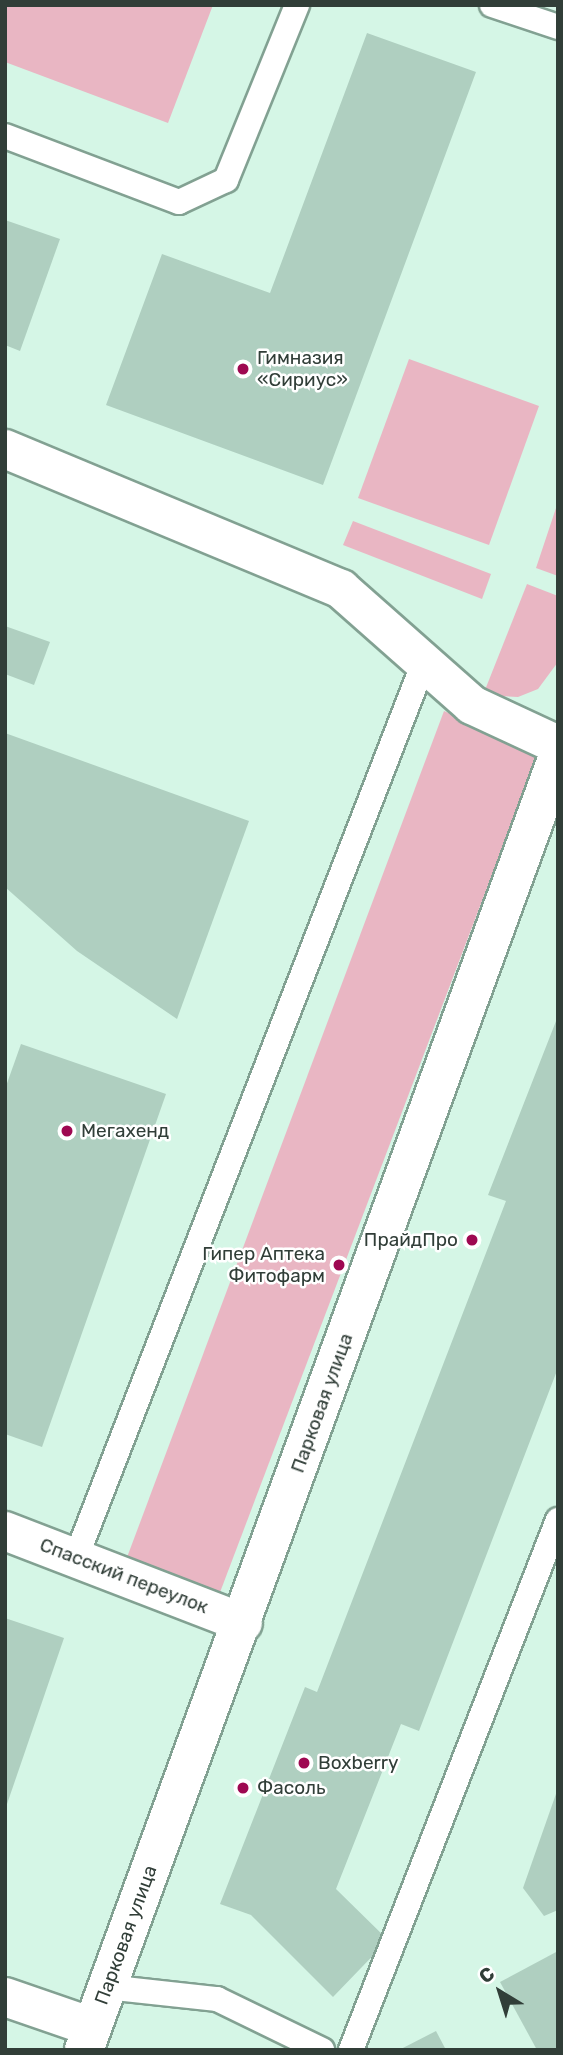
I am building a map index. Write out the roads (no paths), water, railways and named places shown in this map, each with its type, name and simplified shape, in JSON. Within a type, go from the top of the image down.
[{"type":"street","points":[[5,449],[341,589],[423,665],[472,705],[558,745]]},
{"type":"street","name":"Парковая улица","points":[[88,2038],[243,1623],[558,755]]},
{"type":"street","name":"Спасский переулок","points":[[5,1531],[77,1555],[243,1623]]},
{"type":"street","points":[[5,1997],[88,2038]]},
{"type":"lane","points":[[5,136],[179,202],[226,180],[297,5]]},
{"type":"lane","points":[[492,5],[558,27]]},
{"type":"lane","points":[[77,1555],[423,665]]},
{"type":"lane","points":[[351,2050],[558,1520]]},
{"type":"lane","points":[[106,1987],[217,1999],[322,2050]]},
{"type":"place","name":"Гимназия «Сириус»","points":[[243,369]]},
{"type":"place","name":"Мегахенд","points":[[67,1131]]},
{"type":"place","name":"ПрайдПро","points":[[472,1240]]},
{"type":"place","name":"Гипер Аптека Фитофарм","points":[[339,1265]]},
{"type":"place","name":"Boxberry","points":[[304,1763]]},
{"type":"place","name":"Фасоль","points":[[243,1788]]}]
